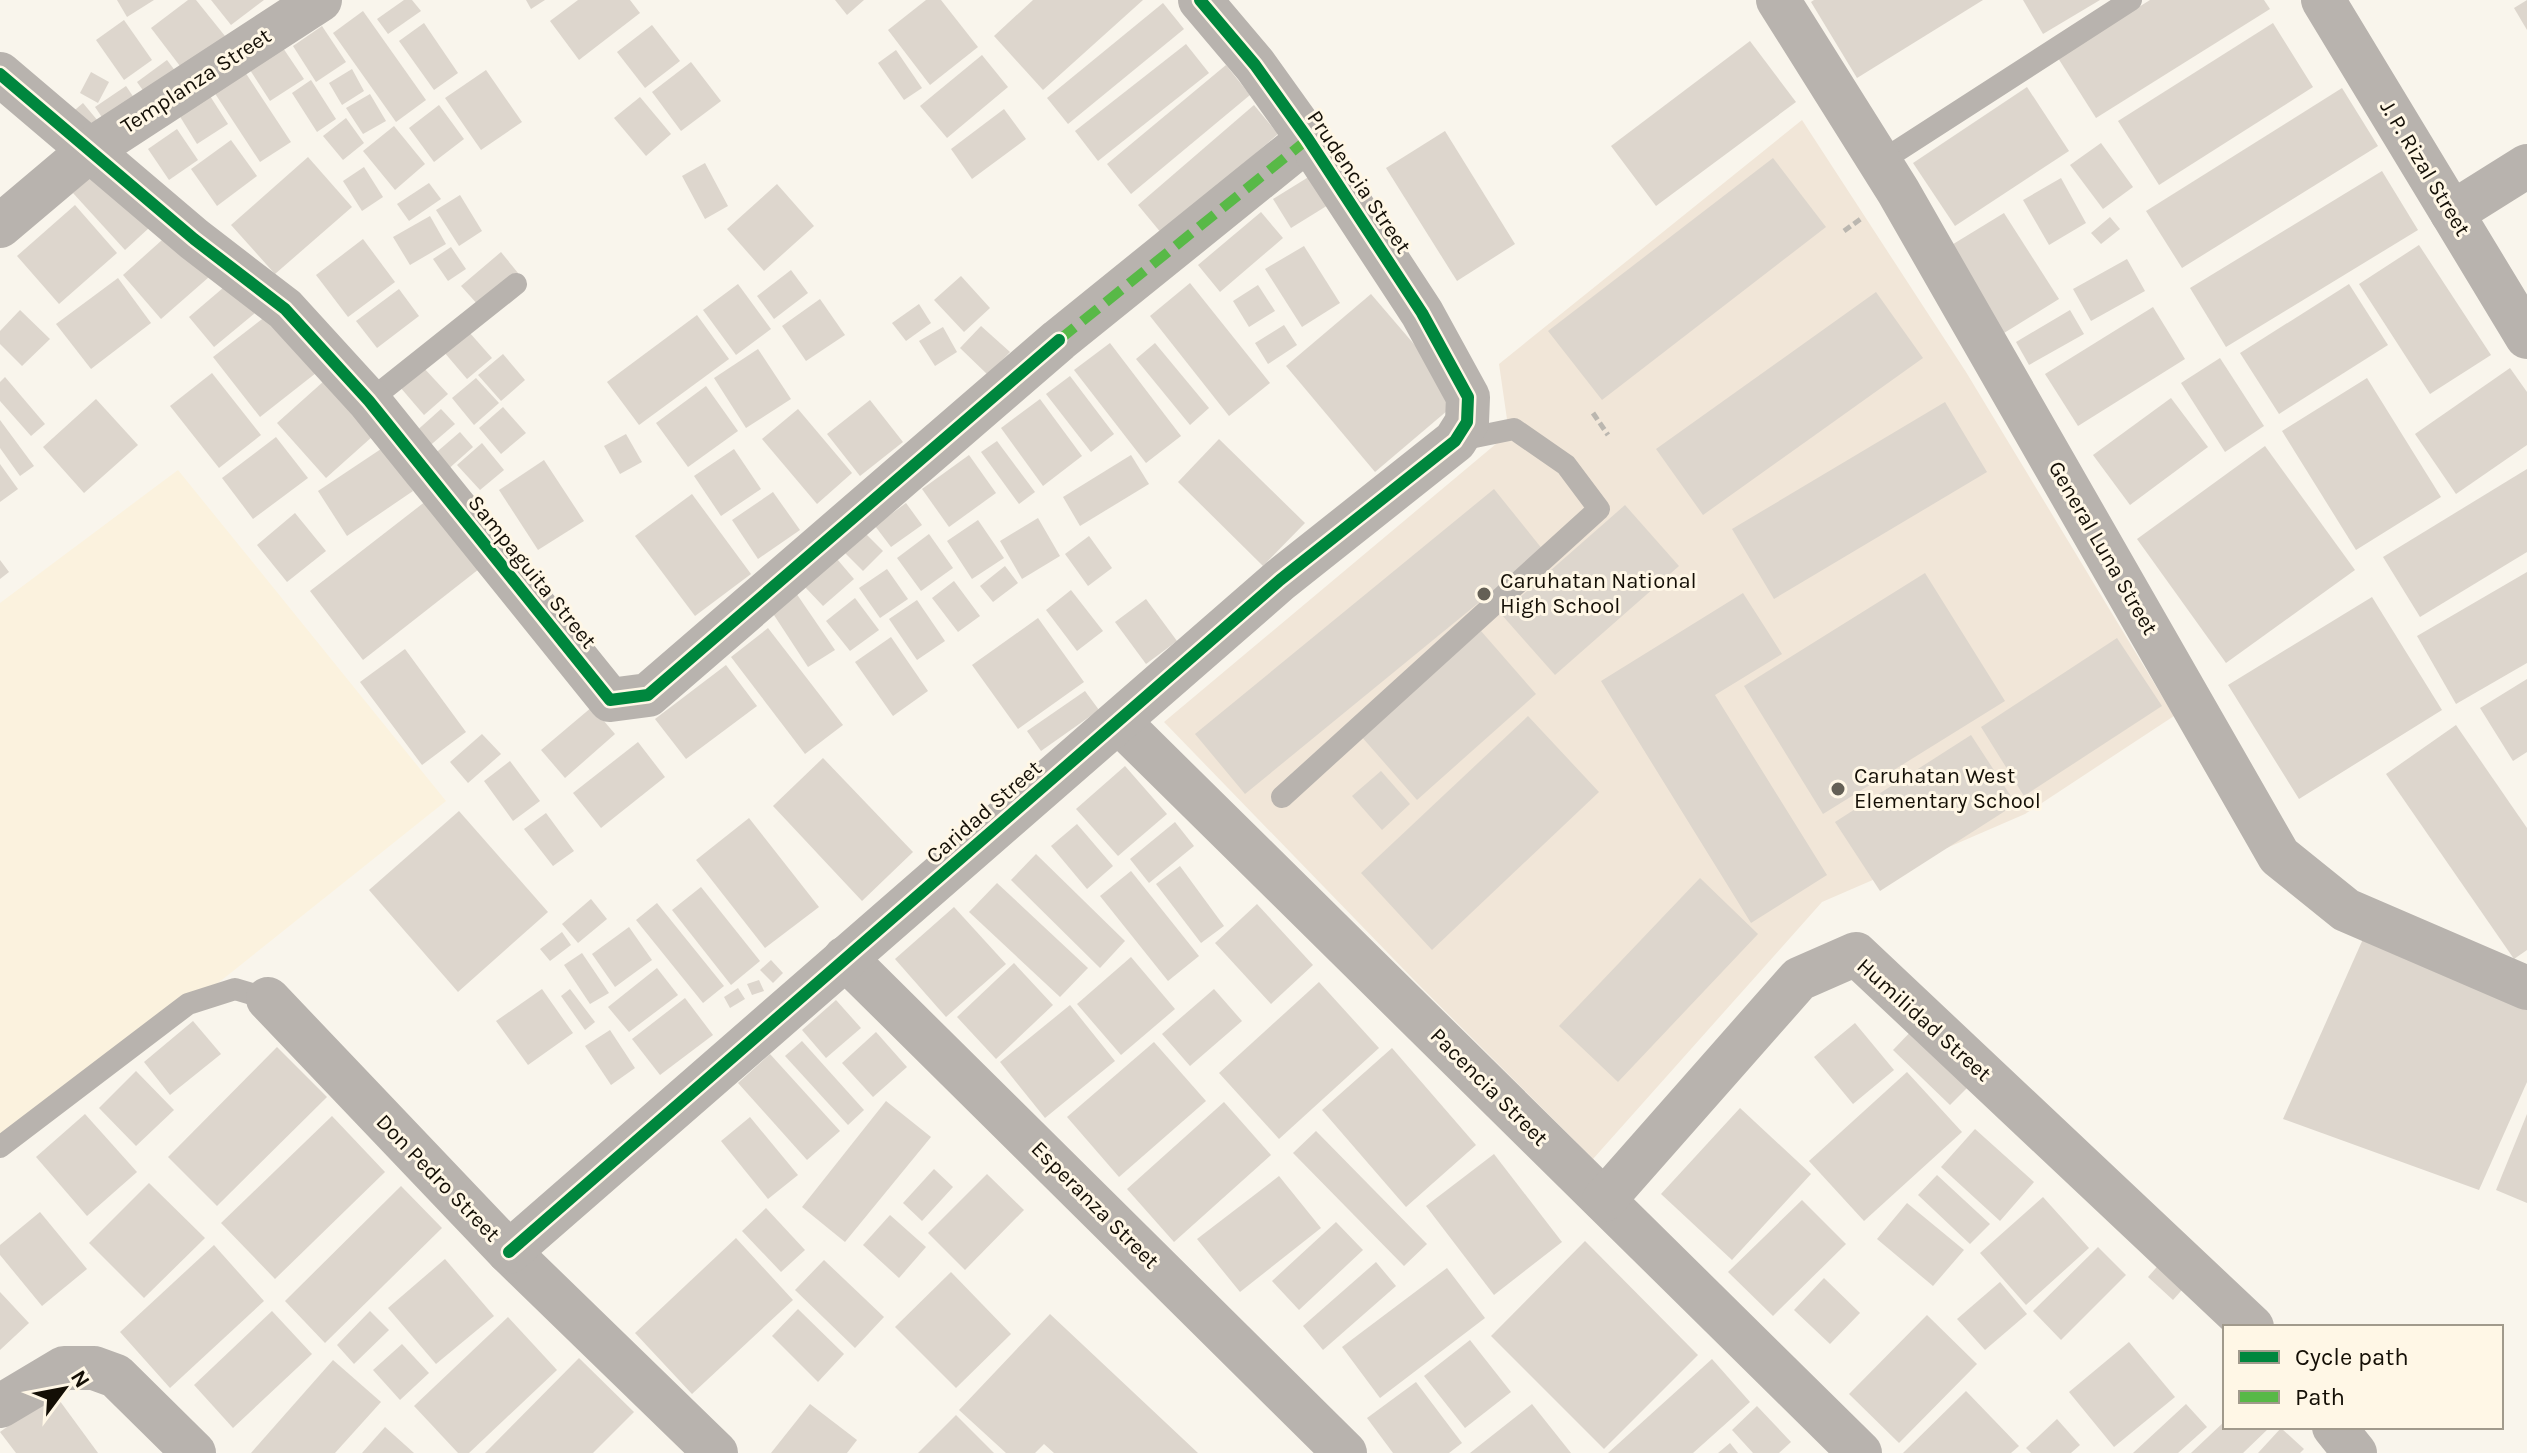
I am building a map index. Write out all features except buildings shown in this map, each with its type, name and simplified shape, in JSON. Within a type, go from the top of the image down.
[{"type":"street","name":"Templanza Street","points":[[0,226],[90,150],[320,0]]},
{"type":"street","name":"Prudencia Street","points":[[1200,0],[1255,65],[1308,139],[1422,313],[1468,397],[1467,422],[1455,441]]},
{"type":"street","name":"General Luna Street","points":[[1778,0],[1880,162],[2279,856],[2346,910],[2527,988]]},
{"type":"street","name":"J. P. Rizal Street","points":[[2323,0],[2527,337]]},
{"type":"street","name":"Sampaguita Street","points":[[0,74],[194,239],[285,309],[369,401],[610,700],[648,695],[1059,340],[1308,139]]},
{"type":"street","points":[[2452,213],[2527,166]]},
{"type":"street","name":"Caridad Street","points":[[509,1252],[1280,580],[1455,441]]},
{"type":"street","name":"Pacencia Street","points":[[1119,722],[1860,1453]]},
{"type":"street","name":"Humilidad Street","points":[[1604,1200],[1799,979],[1856,954],[2250,1325]]},
{"type":"street","name":"Esperanza Street","points":[[845,958],[1345,1453]]},
{"type":"street","name":"Don Pedro Street","points":[[268,999],[509,1252],[716,1453]]},
{"type":"street","points":[[0,1406],[64,1368],[94,1368],[116,1376],[194,1453]]},
{"type":"street","points":[[2336,1429],[2355,1453]]},
{"type":"lane","points":[[1880,162],[2131,0]]},
{"type":"lane","points":[[369,401],[516,284]]},
{"type":"lane","points":[[1282,797],[1599,509],[1566,465],[1514,429],[1455,441]]},
{"type":"lane","points":[[0,1147],[188,1004],[235,989],[268,999]]},
{"type":"path","points":[[1844,231],[1861,218]]},
{"type":"path","points":[[1593,413],[1608,435]]},
{"type":"shaded area","points":[[1802,120],[1966,372],[2174,716],[2025,814],[1822,902],[1593,1159],[1164,722],[1509,433],[1499,364]]},
{"type":"shaded area","points":[[178,470],[446,801],[0,1157],[0,603]]},
{"type":"marked path","points":[[1059,340],[1308,139]]},
{"type":"cycle path","points":[[509,1252],[1280,580],[1455,441],[1467,422],[1468,397],[1422,313],[1308,139],[1255,65],[1200,0]]},
{"type":"cycle path","points":[[0,74],[194,239],[285,309],[369,401],[610,700],[648,695],[1059,340]]},
{"type":"place","name":"Caruhatan National High School","points":[[1484,594]]},
{"type":"place","name":"Caruhatan West Elementary School","points":[[1838,789]]}]
